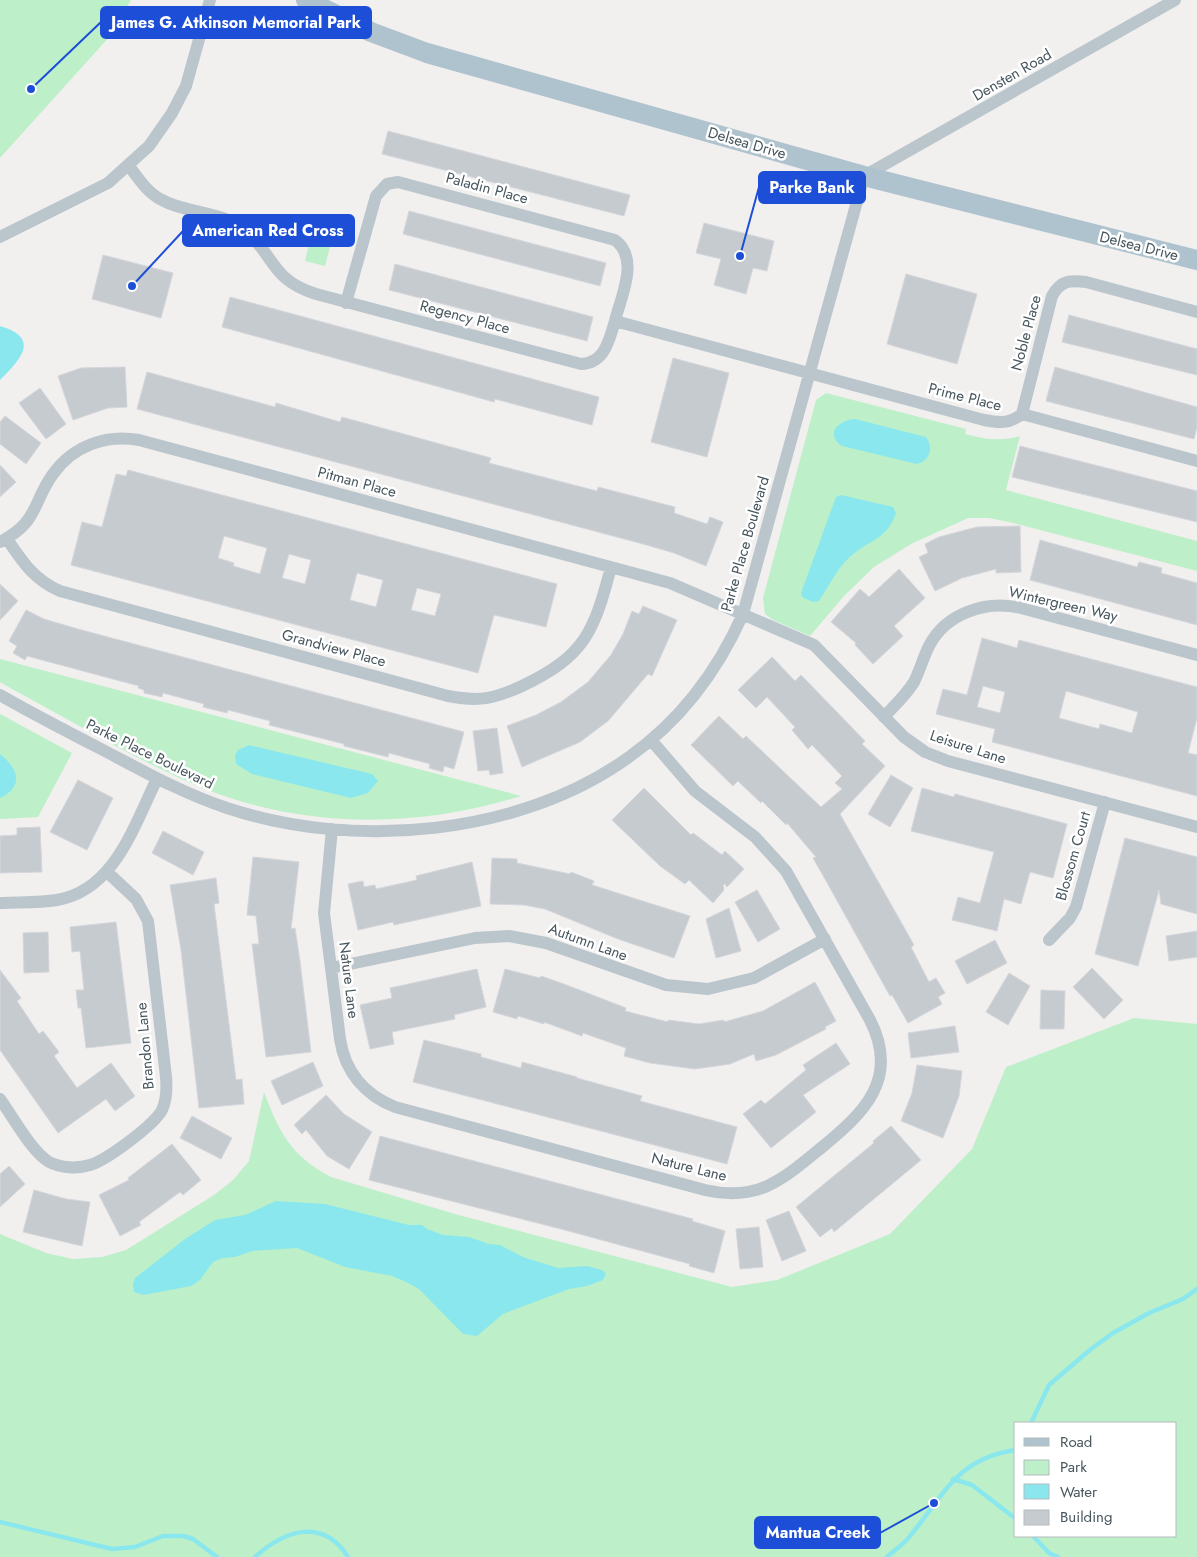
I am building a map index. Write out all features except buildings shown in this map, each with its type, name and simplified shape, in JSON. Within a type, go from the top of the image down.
[{"type":"main road","name":"Delsea Drive","points":[[306,0],[371,32],[426,53],[864,176],[1197,260]]},
{"type":"street","points":[[0,237],[102,187],[129,166],[155,139],[178,102],[191,72],[210,0]]},
{"type":"street","name":"Densten Road","points":[[864,176],[1174,0]]},
{"type":"street","name":"Regency Place","points":[[129,166],[141,182],[160,199],[216,216],[243,229],[282,277],[296,287],[346,303],[582,364],[593,362],[602,354],[615,322]]},
{"type":"street","name":"Parke Place Boulevard","points":[[0,695],[157,779],[238,811],[277,821],[332,829],[377,831],[422,829],[466,822],[511,812],[558,796],[595,779],[651,740],[678,714],[707,678],[726,648],[743,614],[864,176]]},
{"type":"street","name":"Paladin Place","points":[[346,303],[376,196],[388,184],[398,182],[616,240],[625,250],[629,263],[615,322]]},
{"type":"street","name":"Noble Place","points":[[1022,414],[1052,296],[1057,286],[1069,280],[1086,282],[1197,312]]},
{"type":"street","points":[[615,322],[809,374]]},
{"type":"street","name":"Prime Place","points":[[809,374],[994,422],[1005,423],[1014,420],[1022,414],[1197,461]]},
{"type":"street","name":"Pitman Place","points":[[4,540],[31,517],[53,474],[68,459],[96,442],[123,438],[139,440],[670,583],[743,614]]},
{"type":"street","name":"Grandview Place","points":[[4,540],[36,577],[60,591],[448,696],[473,700],[491,698],[520,687],[551,672],[574,653],[588,635],[596,618],[610,567]]},
{"type":"street","name":"Wintergreen Way","points":[[884,716],[911,686],[929,645],[939,632],[964,614],[986,606],[1005,605],[1021,608],[1197,655]]},
{"type":"street","name":"Leisure Lane","points":[[743,614],[814,645],[909,742],[936,756],[1197,827]]},
{"type":"street","name":"Nature Lane","points":[[332,829],[324,902],[331,968],[340,1039],[346,1063],[361,1084],[382,1101],[395,1107],[705,1190],[739,1194],[764,1189],[789,1174],[854,1121],[868,1104],[875,1089],[880,1065],[880,1050],[875,1032],[796,886],[774,857],[748,831],[694,790],[651,740]]},
{"type":"street","points":[[0,903],[63,898],[88,888],[107,872],[122,850],[157,779]]},
{"type":"street","name":"Blossom Court","points":[[1049,940],[1070,918],[1076,907],[1105,802]]},
{"type":"street","name":"Brandon Lane","points":[[0,1099],[33,1145],[45,1158],[54,1164],[71,1168],[89,1166],[99,1161],[148,1127],[161,1111],[167,1091],[166,1076],[148,921],[143,909],[132,894],[107,872]]},
{"type":"street","name":"Autumn Lane","points":[[331,968],[475,938],[509,936],[546,944],[666,985],[708,989],[754,978],[825,939]]},
{"type":"green space","points":[[0,0],[131,0],[111,35],[0,158]]},
{"type":"green space","points":[[310,241],[330,247],[325,266],[305,261]]},
{"type":"green space","points":[[826,393],[966,429],[965,434],[972,436],[999,439],[1020,436],[1006,490],[1197,541],[1197,571],[1013,523],[989,518],[968,518],[911,544],[874,567],[844,596],[810,636],[773,620],[765,614],[763,598],[816,400]]},
{"type":"green space","points":[[0,659],[521,796],[482,807],[443,814],[364,820],[285,812],[246,803],[208,790],[158,768],[0,682]]},
{"type":"green space","points":[[0,714],[72,753],[38,817],[0,819]]},
{"type":"green space","points":[[1134,1018],[1197,1024],[1197,1557],[0,1557],[0,1234],[46,1253],[73,1259],[102,1257],[126,1250],[214,1195],[233,1180],[249,1161],[264,1092],[275,1119],[288,1142],[317,1169],[331,1177],[455,1214],[732,1287],[777,1280],[890,1234],[972,1149],[1006,1067]]},
{"type":"water","points":[[0,326],[13,331],[24,343],[20,357],[0,380]]},
{"type":"water","points":[[855,419],[926,437],[930,445],[928,457],[917,464],[842,446],[834,437],[834,432],[839,425]]},
{"type":"water","points":[[841,495],[893,507],[896,513],[892,523],[886,530],[852,555],[838,571],[819,601],[813,602],[802,597],[801,593],[836,497]]},
{"type":"water","points":[[249,745],[372,774],[378,781],[368,793],[351,798],[252,774],[236,764],[235,755],[238,750]]},
{"type":"water","points":[[0,754],[15,772],[16,783],[8,794],[0,798]]},
{"type":"water","points":[[276,1201],[325,1204],[409,1225],[422,1225],[443,1235],[469,1237],[489,1244],[500,1245],[523,1257],[558,1268],[587,1266],[602,1270],[606,1274],[603,1280],[587,1286],[569,1289],[503,1314],[477,1336],[463,1334],[419,1289],[406,1282],[392,1276],[345,1267],[297,1248],[252,1251],[235,1257],[223,1258],[213,1262],[200,1280],[191,1286],[144,1295],[134,1292],[133,1284],[135,1278],[185,1239],[215,1220],[245,1215]]},
{"type":"waterway","points":[[1031,1422],[1049,1385],[1091,1349],[1113,1333],[1149,1313],[1183,1299],[1197,1289]]},
{"type":"waterway","points":[[887,1557],[908,1539],[943,1493],[965,1470],[979,1461],[996,1454],[1014,1450]]},
{"type":"waterway","points":[[953,1479],[972,1485],[1014,1517]]},
{"type":"waterway","points":[[0,1522],[112,1549],[135,1547],[163,1536],[184,1536],[193,1539],[217,1557]]},
{"type":"waterway","points":[[255,1557],[279,1540],[303,1532],[315,1532],[327,1536],[338,1544],[348,1557]]},
{"type":"waterway","points":[[1034,1537],[1049,1553],[1058,1557]]},
{"type":"place","name":"James G. Atkinson Memorial Park","points":[[31,89]]},
{"type":"place","name":"Parke Bank","points":[[740,256]]},
{"type":"place","name":"American Red Cross","points":[[132,286]]},
{"type":"place","name":"Mantua Creek","points":[[934,1503]]}]
